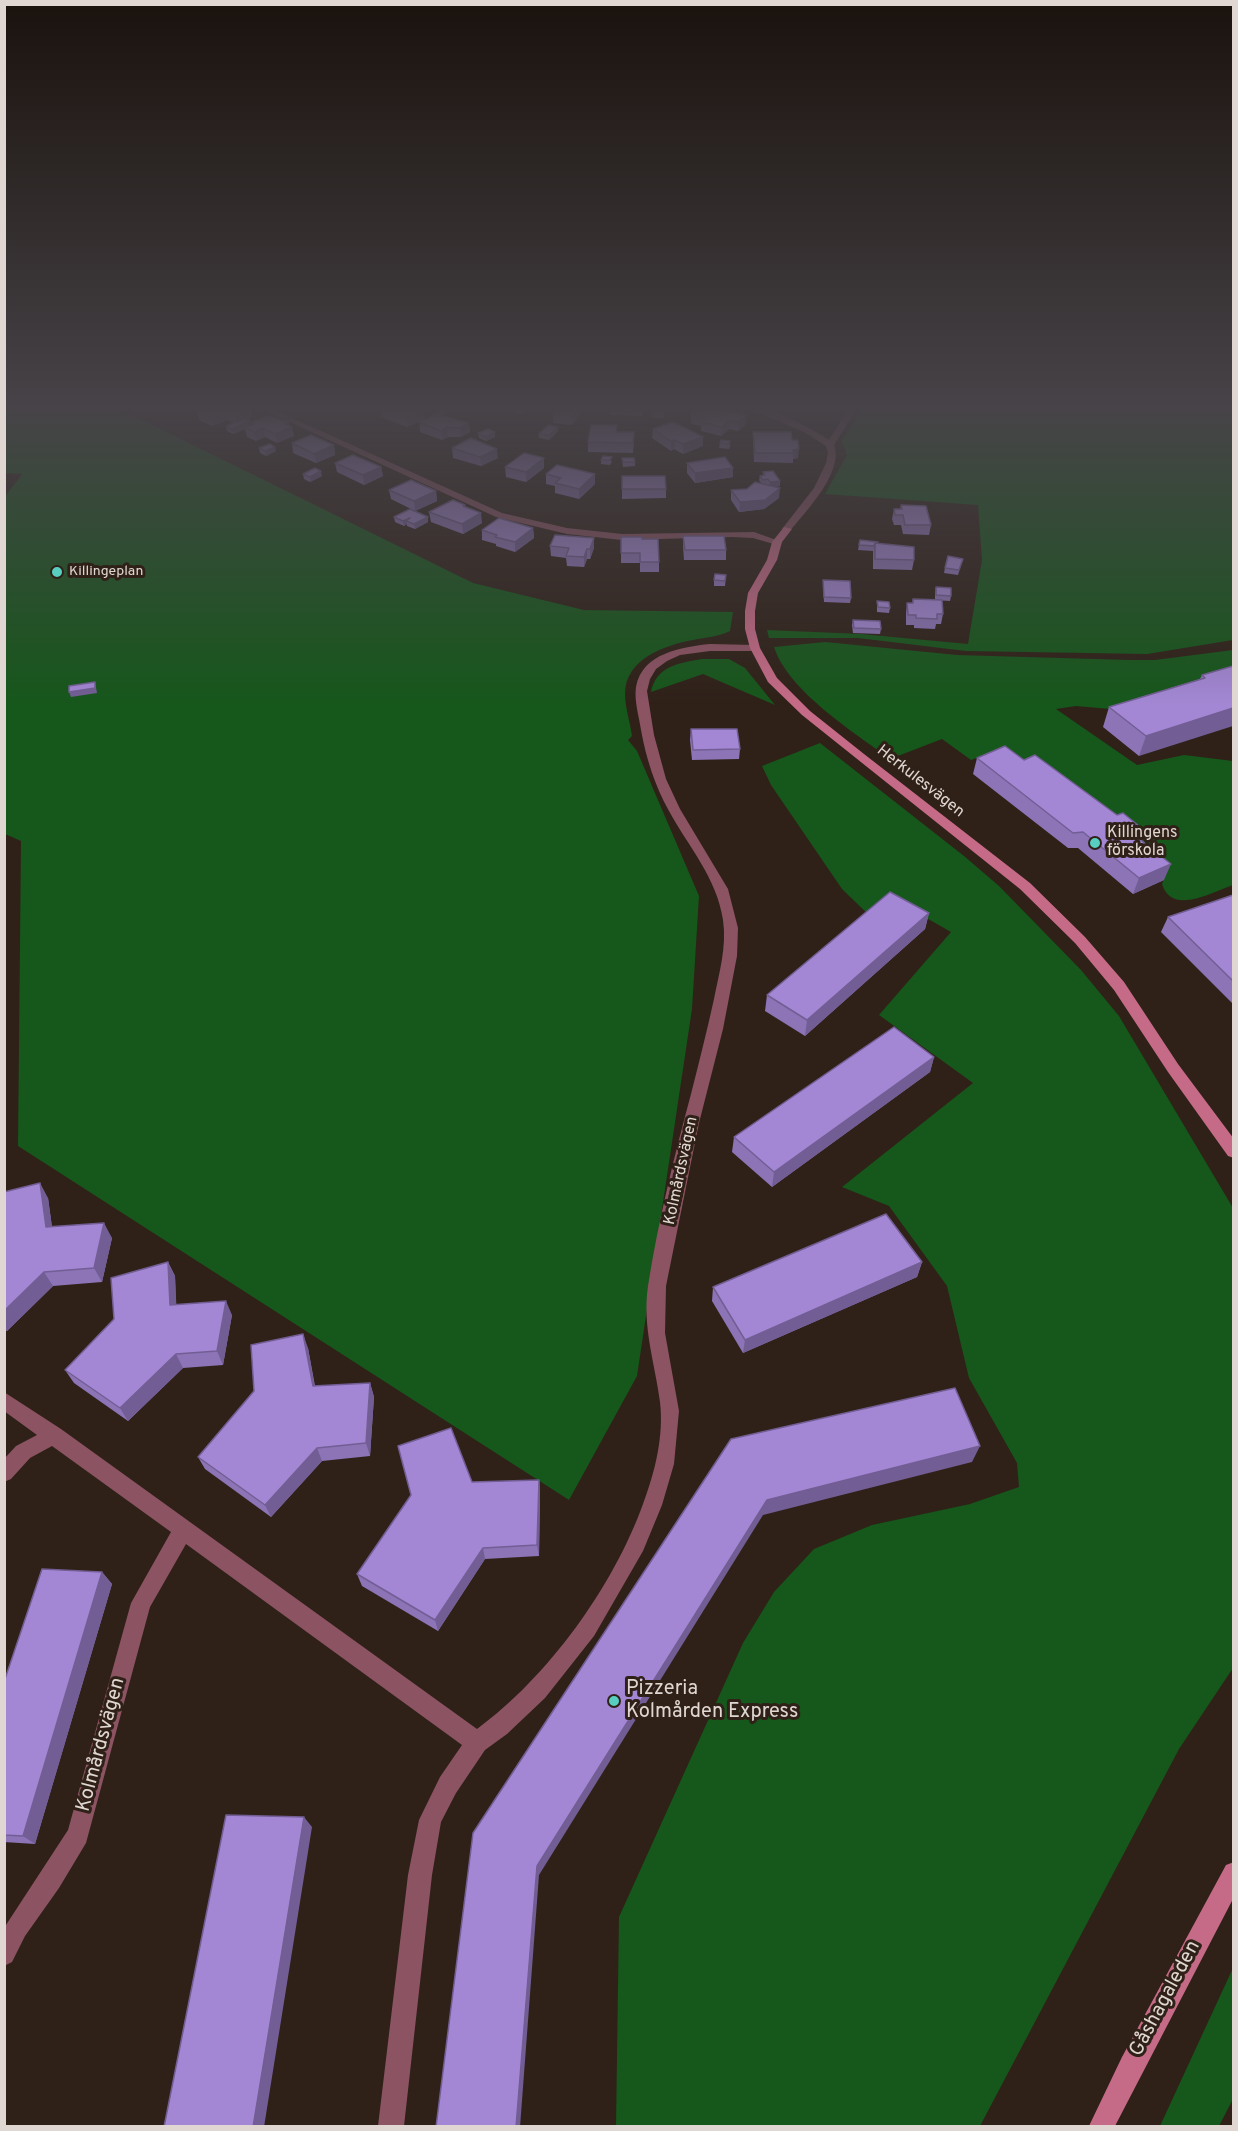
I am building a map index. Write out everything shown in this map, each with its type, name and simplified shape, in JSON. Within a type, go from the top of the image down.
[{"type":"street","points":[[480,506],[499,515],[567,531],[611,536],[754,535],[777,542]]},
{"type":"street","name":"Herkulesvägen","points":[[805,506],[777,542],[772,560],[753,593],[750,628],[755,648],[772,680],[806,713],[1007,871],[1080,940],[1119,986],[1173,1068],[1233,1152]]},
{"type":"street","name":"Kolmårdsvägen","points":[[392,2127],[420,1875],[430,1820],[448,1785],[477,1742],[500,1727],[539,1692],[566,1660],[592,1623],[648,1521],[660,1483],[670,1420],[654,1314],[657,1286],[697,1098],[715,1036],[731,961],[731,935],[727,904],[717,882],[674,809],[659,774],[653,758],[640,693],[647,673],[658,662],[671,656],[709,647],[755,648]]},
{"type":"street","points":[[4,1400],[477,1742]]},
{"type":"street","points":[[4,1473],[24,1452],[54,1435]]},
{"type":"street","name":"Kolmårdsvägen","points":[[4,1953],[16,1928],[51,1880],[78,1835],[141,1603],[184,1529]]},
{"type":"street","name":"Gåshagaleden","points":[[1102,2127],[1131,2066],[1233,1873]]},
{"type":"green space","points":[[4,506],[318,506],[473,583],[584,610],[733,612],[730,631],[659,650],[639,663],[627,682],[625,699],[632,736],[628,740],[637,751],[699,896],[692,1009],[637,1376],[569,1500],[18,1146],[21,841],[5,834]]},
{"type":"green space","points":[[978,506],[1233,506],[1233,640],[1147,654],[966,651],[858,638],[769,638],[767,630],[861,634],[968,644],[982,560]]},
{"type":"green space","points":[[825,642],[957,655],[1130,660],[1155,660],[1233,650],[1233,671],[1110,709],[1076,706],[1056,709],[1137,765],[1184,755],[1233,761],[1233,885],[1193,899],[1174,899],[1167,894],[1162,884],[1164,880],[993,752],[971,760],[942,739],[890,759],[807,695],[782,663],[774,647]]},
{"type":"green space","points":[[702,659],[729,659],[745,668],[775,705],[703,674],[651,692],[658,676],[663,671],[677,664]]},
{"type":"green space","points":[[820,743],[999,886],[1081,970],[1119,1016],[1233,1208],[1233,1668],[1179,1749],[980,2126],[616,2126],[619,1917],[743,1643],[774,1592],[814,1549],[872,1525],[970,1504],[1019,1487],[1017,1463],[969,1378],[947,1286],[889,1206],[842,1187],[973,1083],[879,1015],[951,932],[893,899],[871,917],[842,889],[771,785],[762,766]]},
{"type":"green space","points":[[1233,1968],[1233,2099],[1219,2126],[1160,2126]]},
{"type":"building","points":[[440,506],[464,506],[481,513],[462,524],[429,512]]},
{"type":"building","points":[[901,506],[926,506],[931,525],[905,525],[903,515],[895,515],[894,509],[902,509]]},
{"type":"building","points":[[410,509],[428,517],[414,524],[406,521],[410,518],[403,521],[394,517]]},
{"type":"building","points":[[499,518],[533,528],[515,542],[495,537],[497,535],[482,530]]},
{"type":"building","points":[[555,535],[594,538],[584,557],[566,556],[569,548],[550,546]]},
{"type":"building","points":[[683,536],[724,536],[726,550],[685,550]]},
{"type":"building","points":[[621,537],[658,539],[659,562],[640,562],[640,553],[621,553]]},
{"type":"building","points":[[860,540],[878,542],[874,546],[859,545]]},
{"type":"building","points":[[875,543],[914,547],[914,560],[875,559]]},
{"type":"building","points":[[948,556],[963,559],[959,570],[945,568]]},
{"type":"building","points":[[715,574],[726,575],[725,581],[714,580]]},
{"type":"building","points":[[823,580],[850,581],[851,598],[824,597]]},
{"type":"building","points":[[936,587],[951,588],[951,596],[936,595]]},
{"type":"building","points":[[913,599],[942,600],[943,614],[937,614],[937,619],[916,618],[916,615],[908,615],[907,603],[913,603]]},
{"type":"building","points":[[877,601],[889,602],[890,608],[878,607]]},
{"type":"building","points":[[853,620],[880,621],[881,629],[854,628]]},
{"type":"building","points":[[1233,666],[1233,708],[1146,736],[1109,707],[1205,678],[1202,675]]},
{"type":"building","points":[[95,682],[95,688],[69,692],[69,686]]},
{"type":"building","points":[[691,729],[737,729],[740,749],[693,750]]},
{"type":"building","points":[[1005,746],[1024,760],[1035,755],[1117,815],[1123,813],[1145,831],[1137,837],[1171,864],[1139,878],[1083,832],[1073,833],[977,758]]},
{"type":"building","points":[[890,892],[929,913],[807,1020],[767,995]]},
{"type":"building","points":[[1233,895],[1233,981],[1168,917]]},
{"type":"building","points":[[894,1027],[934,1057],[774,1172],[734,1137]]},
{"type":"building","points":[[40,1183],[46,1227],[104,1223],[94,1268],[44,1272],[4,1311],[4,1192]]},
{"type":"building","points":[[886,1214],[922,1262],[745,1340],[713,1287]]},
{"type":"building","points":[[168,1262],[170,1305],[226,1301],[217,1351],[176,1354],[120,1408],[65,1370],[114,1319],[111,1278]]},
{"type":"building","points":[[303,1334],[313,1386],[370,1383],[366,1443],[317,1448],[265,1505],[198,1457],[254,1391],[251,1345]]},
{"type":"building","points":[[955,1388],[980,1446],[767,1500],[537,1866],[516,2127],[436,2127],[473,1833],[731,1439]]},
{"type":"building","points":[[451,1428],[472,1482],[539,1480],[537,1545],[483,1548],[435,1620],[357,1574],[411,1495],[398,1446]]},
{"type":"building","points":[[42,1569],[102,1572],[23,1836],[4,1835],[4,1682]]},
{"type":"building","points":[[226,1815],[304,1817],[253,2127],[164,2127]]},
{"type":"place","name":"Killingeplan","points":[[57,572]]},
{"type":"place","name":"Killingens förskola","points":[[1095,843]]},
{"type":"place","name":"Pizzeria Kolmården Express","points":[[614,1701]]}]
